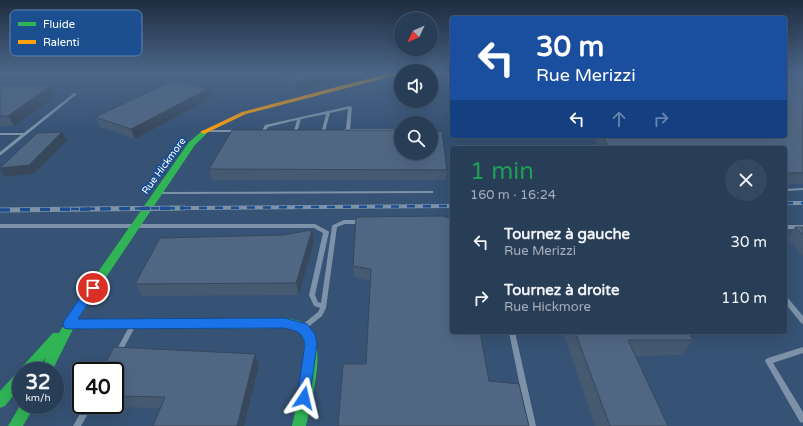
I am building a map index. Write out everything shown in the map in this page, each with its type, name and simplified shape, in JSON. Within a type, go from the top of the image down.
[{"type":"street","name":"Rue Hickmore","points":[[69,324],[192,144],[206,131],[245,113],[325,92]]},
{"type":"street","points":[[34,362],[69,324],[284,323],[303,328],[310,339],[311,351],[299,426]]},
{"type":"street","points":[[50,362],[69,324]]},
{"type":"street","points":[[0,401],[12,387]]},
{"type":"street","points":[[15,426],[22,414]]},
{"type":"lane","points":[[0,154],[75,94]]},
{"type":"lane","points":[[264,131],[266,126],[350,107],[348,130]]},
{"type":"lane","points":[[324,130],[328,112]]},
{"type":"lane","points":[[296,131],[299,118]]},
{"type":"lane","points":[[317,130],[330,130]]},
{"type":"lane","points":[[342,130],[394,130]]},
{"type":"lane","points":[[206,131],[240,131]]},
{"type":"lane","points":[[256,131],[270,131]]},
{"type":"lane","points":[[290,131],[303,131]]},
{"type":"lane","points":[[0,134],[25,134]]},
{"type":"lane","points":[[787,190],[803,190]]},
{"type":"lane","points":[[158,193],[431,192]]},
{"type":"lane","points":[[303,328],[320,314],[323,306],[335,226],[344,222],[368,222]]},
{"type":"lane","points":[[0,226],[315,226],[326,232],[312,294],[316,304],[323,306]]},
{"type":"lane","points":[[787,227],[803,226]]},
{"type":"lane","points":[[787,301],[803,321]]},
{"type":"lane","points":[[115,358],[134,324]]},
{"type":"lane","points":[[512,334],[532,426]]},
{"type":"lane","points":[[803,350],[768,361],[803,419]]},
{"type":"lane","points":[[78,426],[84,414]]},
{"type":"building","points":[[0,92],[42,92],[8,116],[0,116]]},
{"type":"building","points":[[149,92],[202,92],[131,129],[95,117]]},
{"type":"building","points":[[787,92],[803,92],[803,173],[787,173],[787,146],[609,146],[603,138],[787,138]]},
{"type":"building","points":[[232,130],[394,130],[394,160],[438,160],[438,131],[442,131],[447,170],[209,169]]},
{"type":"building","points":[[62,132],[29,165],[0,168],[37,133]]},
{"type":"building","points":[[443,216],[450,218],[450,334],[480,334],[489,381],[519,384],[529,426],[338,426],[343,364],[366,364],[371,269],[353,266],[356,217]]},
{"type":"building","points":[[795,227],[803,227],[803,235]]},
{"type":"building","points":[[312,230],[296,283],[135,284],[160,238],[283,235]]},
{"type":"building","points":[[576,334],[689,334],[693,340],[628,340],[668,426],[610,426]]},
{"type":"building","points":[[114,347],[255,354],[237,426],[153,426],[165,397],[124,396],[124,362],[106,362]]},
{"type":"railway","points":[[787,203],[803,203]]},
{"type":"railway","points":[[147,208],[450,206]]},
{"type":"railway","points":[[0,210],[147,208]]},
{"type":"railway","points":[[71,209],[147,208]]},
{"type":"railway","points":[[147,208],[184,208]]},
{"type":"traffic: fast","points":[[50,362],[69,324],[81,305],[192,144],[204,132]]},
{"type":"traffic: fast","points":[[69,324],[284,323],[299,326],[306,332],[310,340],[311,350],[309,378],[299,426]]},
{"type":"traffic: fast","points":[[34,362],[57,337]]},
{"type":"traffic: fast","points":[[0,401],[12,387]]},
{"type":"traffic: fast","points":[[15,426],[22,414]]},
{"type":"traffic: slow","points":[[204,132],[244,113],[325,92]]},
{"type":"route","points":[[93,288],[69,324],[284,323],[293,324],[303,328],[309,334],[311,344],[304,398]]}]
